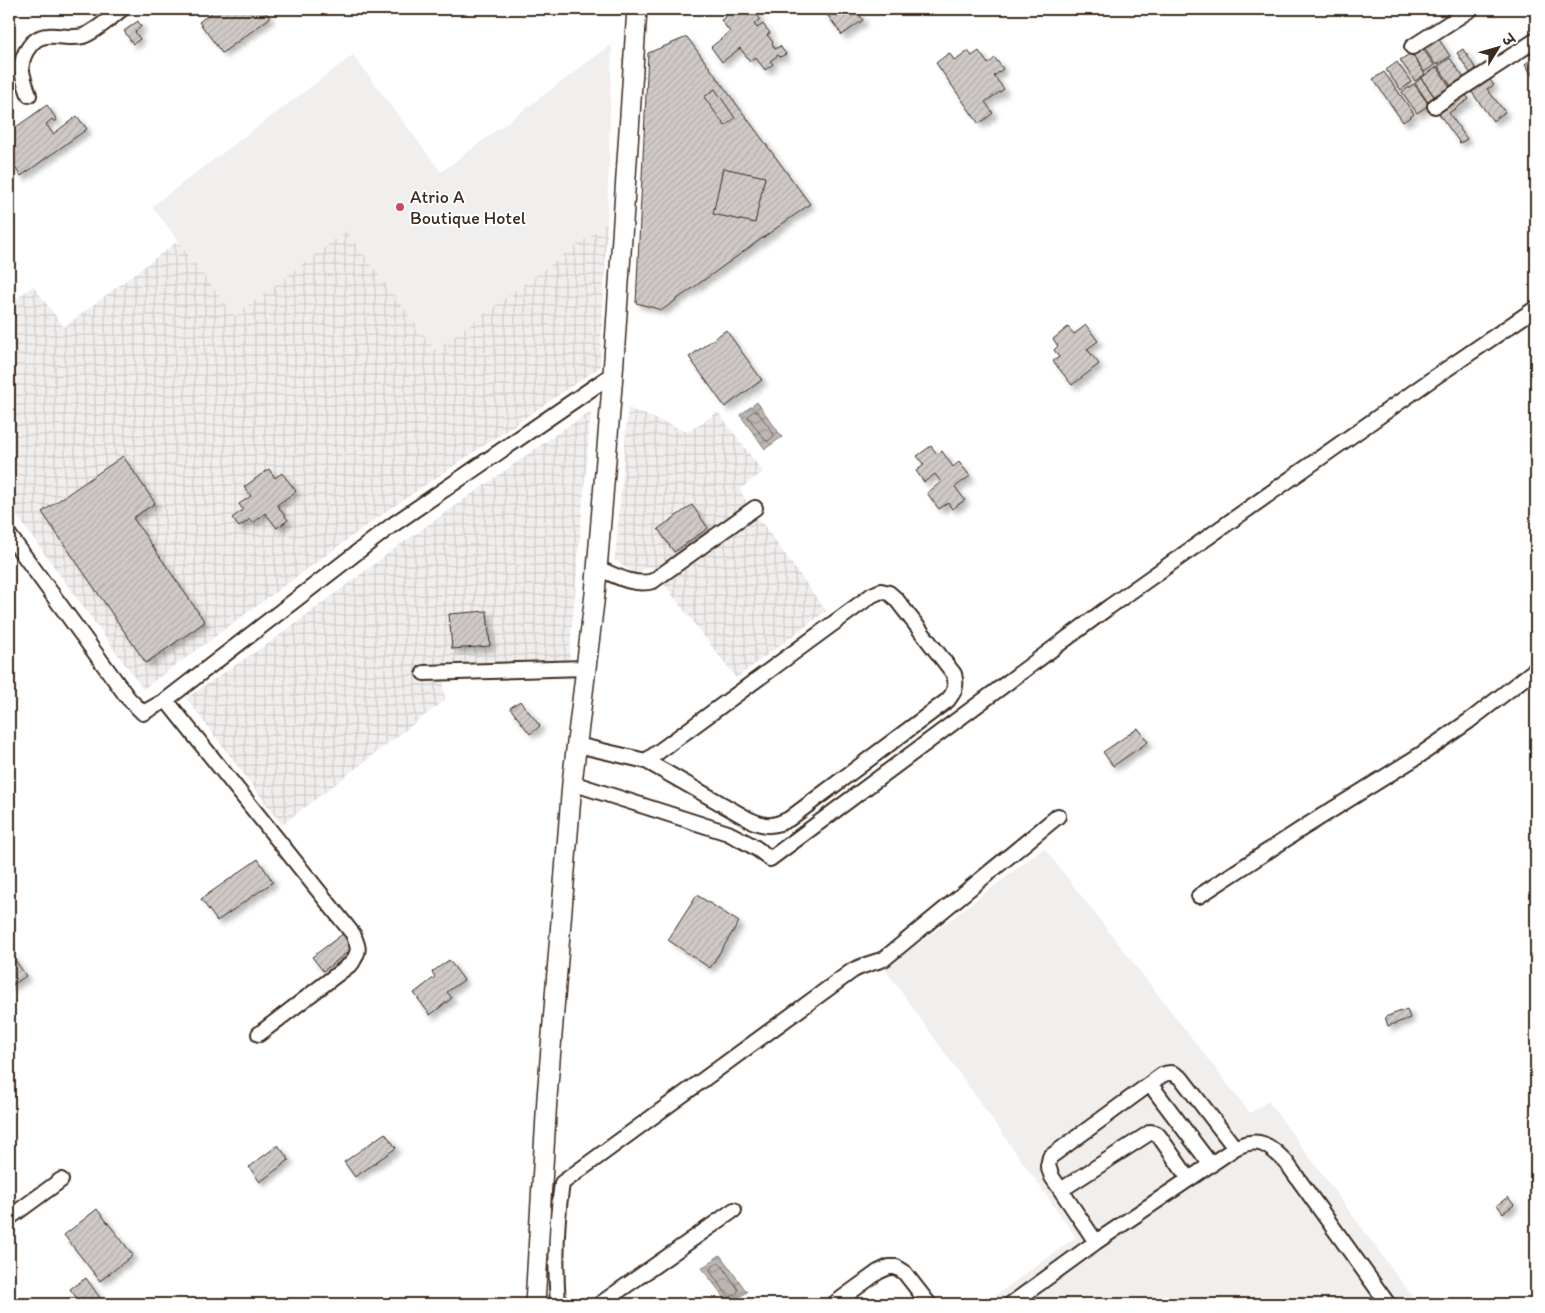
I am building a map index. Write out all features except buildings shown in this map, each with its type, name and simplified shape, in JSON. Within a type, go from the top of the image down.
[{"type":"main road","points":[[535,1304],[547,1098],[572,783],[597,568],[637,9]]},
{"type":"street","points":[[29,95],[21,67],[24,54],[31,44],[42,37],[84,36],[122,9]]},
{"type":"street","points":[[1412,48],[1471,9]]},
{"type":"street","points":[[1435,106],[1536,40]]},
{"type":"street","points":[[572,783],[728,833],[747,842],[770,859],[1109,607],[1536,308]]},
{"type":"street","points":[[9,535],[122,690],[144,713],[166,700],[391,526],[612,374]]},
{"type":"street","points":[[597,568],[632,582],[643,584],[653,581],[755,508]]},
{"type":"street","points":[[577,745],[646,761],[750,820],[763,826],[777,825],[789,819],[948,700],[954,693],[956,684],[954,674],[896,599],[889,593],[881,591],[872,595],[793,652],[646,761]]},
{"type":"street","points":[[424,673],[585,668]]},
{"type":"street","points":[[1199,896],[1425,751],[1469,721],[1536,669]]},
{"type":"street","points":[[166,700],[353,934],[358,945],[358,953],[352,963],[259,1034]]},
{"type":"street","points":[[558,1304],[556,1275],[558,1205],[562,1183],[852,971],[860,966],[884,959],[1058,816]]},
{"type":"street","points":[[1096,1242],[1052,1177],[1048,1166],[1050,1157],[1150,1084],[1169,1072],[1182,1078],[1235,1148]]},
{"type":"street","points":[[1150,1084],[1211,1165]]},
{"type":"street","points":[[1060,1190],[1151,1132],[1159,1136],[1189,1180]]},
{"type":"street","points":[[1010,1304],[1096,1242],[1235,1148],[1246,1142],[1259,1142],[1272,1148],[1286,1162],[1388,1304]]},
{"type":"street","points":[[9,1218],[61,1180]]},
{"type":"street","points":[[600,1304],[734,1210]]},
{"type":"street","points":[[834,1304],[878,1272],[889,1267],[896,1267],[904,1272],[929,1304]]},
{"type":"shaded area","points":[[612,44],[607,223],[435,350],[346,232],[235,316],[152,206],[353,55],[441,172]]},
{"type":"shaded area","points":[[607,223],[600,367],[381,515],[143,689],[9,505],[9,304],[33,286],[64,327],[178,241],[235,316],[346,231],[435,350]]},
{"type":"shaded area","points":[[628,408],[688,432],[718,412],[763,472],[740,489],[747,504],[656,569],[646,567],[636,575],[615,560]]},
{"type":"shaded area","points":[[591,412],[569,660],[454,665],[443,678],[445,700],[282,825],[186,698],[273,640],[401,544],[565,428]]},
{"type":"shaded area","points":[[757,516],[826,611],[736,678],[664,584]]},
{"type":"shaded area","points":[[1044,848],[1250,1113],[1268,1101],[1418,1304],[984,1304],[1076,1237],[885,969]]},
{"type":"water","points":[[757,402],[782,437],[765,449],[740,415]]},
{"type":"water","points":[[720,1255],[747,1292],[729,1304],[702,1268]]},
{"type":"place","name":"Atrio A Boutique Hotel","points":[[400,207]]}]
